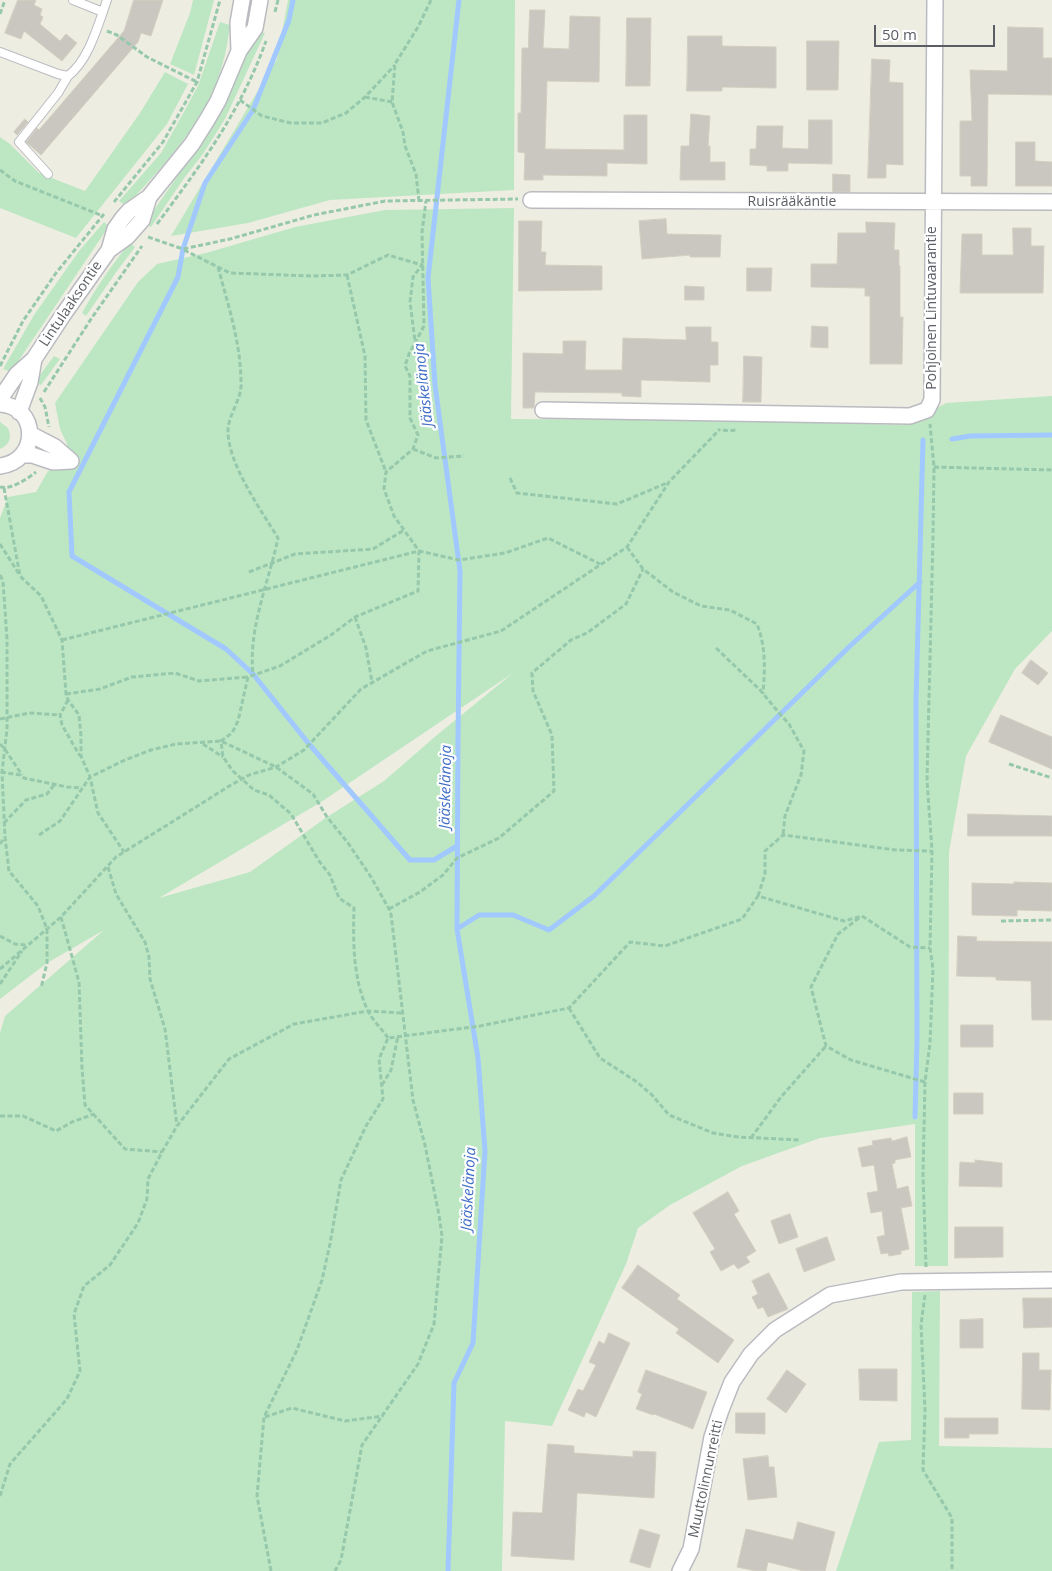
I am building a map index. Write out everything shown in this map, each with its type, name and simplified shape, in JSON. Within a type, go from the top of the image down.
[{"type":"street","name":"Lintulaaksontie","points":[[239,51],[238,23],[242,0]]},
{"type":"street","name":"Lintulaaksontie","points":[[0,399],[17,374],[34,359],[109,250],[127,237],[142,220],[149,197],[192,144],[208,120],[222,93],[239,51],[255,28],[260,0]]},
{"type":"street","name":"Pohjoinen Lintuvaarantie","points":[[543,410],[910,416],[927,410],[932,400],[935,0]]},
{"type":"street","name":"Ruisrääkäntie","points":[[531,200],[1052,202]]},
{"type":"street","name":"Lintulaaksontie","points":[[19,412],[30,382],[34,359]]},
{"type":"street","points":[[0,404],[12,407],[19,412],[25,418],[30,434],[26,449],[22,455],[17,460],[1,467]]},
{"type":"street","points":[[22,455],[32,455],[53,462],[71,461],[55,447],[30,434]]},
{"type":"street","name":"Muuttolinnunreitti","points":[[680,1571],[691,1549],[712,1437],[732,1382],[751,1354],[774,1330],[830,1295],[901,1282],[1052,1280]]},
{"type":"lane","points":[[74,0],[103,12]]},
{"type":"lane","points":[[48,174],[19,142],[58,93],[68,76],[76,70],[84,58],[107,0]]},
{"type":"lane","points":[[0,52],[68,76]]},
{"type":"path","points":[[0,14],[5,0]]},
{"type":"path","points":[[0,366],[23,321],[56,273],[163,142],[197,82],[220,0]]},
{"type":"path","points":[[275,14],[278,0]]},
{"type":"path","points":[[240,100],[262,116],[292,123],[322,123],[346,113],[365,97],[395,64],[418,27],[431,1]]},
{"type":"path","points":[[97,27],[116,35],[148,57],[197,82]]},
{"type":"path","points":[[49,427],[48,418],[40,398],[91,319],[216,142],[240,100],[267,39]]},
{"type":"path","points":[[395,64],[392,102],[403,132],[405,146],[416,174],[419,201]]},
{"type":"path","points":[[365,97],[392,102]]},
{"type":"path","points":[[0,170],[14,181],[103,216]]},
{"type":"path","points":[[183,250],[230,239],[314,215],[385,201],[531,200]]},
{"type":"path","points":[[386,472],[413,450],[418,435],[410,418],[410,376],[406,366],[415,342],[424,326],[422,232],[427,201]]},
{"type":"path","points":[[148,237],[183,250],[230,273],[312,276],[347,275],[388,255],[422,265]]},
{"type":"path","points":[[415,342],[410,302],[413,277],[422,265]]},
{"type":"path","points":[[218,267],[235,329],[242,385],[228,430],[234,462],[278,538],[273,563],[260,605],[252,658],[253,674]]},
{"type":"path","points":[[66,694],[100,689],[132,677],[175,673],[199,681],[248,677],[280,666],[331,635],[355,617],[418,591],[419,551],[394,516],[384,489],[386,472],[366,420],[365,356],[347,275]]},
{"type":"path","points":[[927,410],[930,422],[934,467],[933,587],[926,780],[932,851],[930,948],[932,1000],[930,1043],[925,1082],[923,1174],[926,1281],[921,1325],[925,1410],[923,1470],[952,1518],[952,1571]]},
{"type":"path","points":[[0,969],[61,917],[116,857],[249,774],[276,767],[304,750],[360,689],[427,651],[500,631],[627,547],[669,482],[720,429]]},
{"type":"path","points":[[413,450],[436,458],[464,456]]},
{"type":"path","points":[[934,467],[1052,470]]},
{"type":"path","points":[[20,576],[2,488],[20,482],[40,468]]},
{"type":"path","points":[[510,478],[517,493],[617,504],[669,482]]},
{"type":"path","points":[[249,572],[295,554],[373,549],[404,530]]},
{"type":"path","points":[[62,640],[419,551],[459,560],[505,553],[548,538],[601,564]]},
{"type":"path","points":[[0,544],[20,576],[41,596],[62,640],[66,694],[79,715],[81,756]]},
{"type":"path","points":[[627,547],[643,569],[673,592],[701,606],[730,610],[757,624],[763,638],[765,665],[763,694]]},
{"type":"path","points":[[389,909],[420,892],[443,875],[457,858],[499,838],[554,791],[552,734],[533,691],[532,673],[571,640],[587,632],[626,604],[643,569]]},
{"type":"path","points":[[0,575],[3,581],[8,639],[7,717],[1,772],[5,836],[9,871],[38,906],[46,929],[47,963],[41,988]]},
{"type":"path","points":[[355,617],[366,648],[372,682]]},
{"type":"path","points":[[388,1038],[480,1026],[569,1008],[630,942],[665,946],[742,919],[758,896],[765,874],[765,851],[783,835],[785,816],[801,775],[804,751],[789,724],[763,694],[716,648]]},
{"type":"path","points":[[39,835],[60,821],[90,777],[151,750],[176,744],[220,741],[232,733],[238,721],[248,677]]},
{"type":"path","points":[[68,700],[60,714],[62,725],[81,756],[90,777],[98,813],[124,852]]},
{"type":"path","points":[[0,719],[29,713],[60,714]]},
{"type":"path","points":[[220,741],[223,757]]},
{"type":"path","points":[[220,741],[276,767],[313,794],[327,817],[348,843],[371,877],[389,909],[413,1100],[440,1215],[442,1236],[434,1324],[418,1364],[362,1445],[341,1560],[335,1571]]},
{"type":"path","points":[[202,743],[223,757],[233,771],[254,790],[269,795],[291,814],[319,861],[330,875],[339,898],[354,908],[353,946],[358,980],[368,1011],[388,1038]]},
{"type":"path","points":[[0,744],[24,778]]},
{"type":"path","points":[[1009,764],[1052,778]]},
{"type":"path","points":[[1,772],[20,775],[24,778],[54,785],[82,788]]},
{"type":"path","points":[[4,823],[26,800],[47,794],[54,785]]},
{"type":"path","points":[[783,835],[896,850],[932,851]]},
{"type":"path","points":[[0,844],[5,836]]},
{"type":"path","points":[[108,867],[116,894],[145,942],[149,957],[150,979],[165,1029],[177,1126]]},
{"type":"path","points":[[758,896],[844,921],[862,916],[910,947],[930,948]]},
{"type":"path","points":[[862,916],[838,934],[811,987],[826,1046],[851,1060],[912,1080],[925,1082]]},
{"type":"path","points":[[61,917],[79,982],[82,1068],[86,1105],[125,1149],[162,1152]]},
{"type":"path","points":[[1001,921],[1052,920]]},
{"type":"path","points":[[0,936],[15,944],[28,945]]},
{"type":"path","points":[[0,984],[23,949]]},
{"type":"path","points":[[569,1008],[600,1058],[638,1082],[652,1094],[669,1115],[713,1133],[751,1138],[801,1140]]},
{"type":"path","points":[[0,1496],[10,1464],[66,1399],[80,1372],[74,1314],[84,1286],[110,1265],[138,1224],[147,1199],[148,1179],[162,1152],[177,1126],[229,1059],[294,1024],[368,1011],[402,1013]]},
{"type":"path","points":[[382,1086],[391,1070],[398,1036]]},
{"type":"path","points":[[271,1571],[257,1496],[264,1417],[297,1350],[322,1280],[341,1180],[366,1126],[383,1098],[379,1059],[388,1038]]},
{"type":"path","points":[[751,1138],[780,1097],[826,1046]]},
{"type":"path","points":[[0,1116],[23,1116],[56,1131],[72,1122],[94,1114]]},
{"type":"path","points":[[264,1417],[292,1408],[345,1421],[383,1416]]},
{"type":"green space","points":[[193,0],[214,0],[194,75],[170,64],[190,13]]},
{"type":"green space","points":[[288,0],[515,0],[514,190],[330,200],[248,223],[171,236],[277,59]]},
{"type":"green space","points":[[220,22],[230,25],[228,41],[222,66],[206,106],[182,142],[126,206],[119,201],[161,153],[198,86]]},
{"type":"green space","points":[[258,31],[265,33],[225,119],[203,154],[151,227],[145,223],[222,110]]},
{"type":"green space","points":[[165,72],[188,84],[167,124],[76,238],[0,208],[0,137],[10,144],[39,173],[85,191],[140,113]]},
{"type":"green space","points":[[514,208],[511,419],[690,420],[906,425],[946,403],[1052,396],[1052,631],[1015,669],[966,756],[949,852],[948,1266],[915,1266],[915,1124],[820,1138],[742,1166],[670,1205],[638,1228],[626,1264],[552,1426],[505,1421],[502,1571],[0,1571],[0,1033],[5,1016],[104,930],[47,963],[0,999],[0,518],[8,497],[36,492],[48,471],[63,466],[67,444],[60,429],[55,403],[138,282],[157,264],[206,253],[295,227],[385,210]],"holes":[[[513,673],[384,781],[327,817],[250,872],[159,898],[321,802]]]},
{"type":"green space","points":[[104,222],[109,226],[11,372],[3,369],[34,315],[79,251]]},
{"type":"green space","points":[[130,243],[135,247],[86,316],[82,313],[110,268]]},
{"type":"green space","points":[[54,356],[60,359],[41,385],[34,383]]},
{"type":"green space","points":[[0,422],[8,428],[10,438],[8,443],[0,449]]},
{"type":"green space","points":[[940,1291],[939,1446],[1052,1448],[1052,1571],[836,1571],[879,1442],[911,1440],[912,1292]]},
{"type":"building","points":[[18,0],[36,0],[34,5],[42,9],[40,15],[43,17],[40,24],[60,41],[66,34],[77,43],[62,61],[24,31],[21,39],[5,33]]},
{"type":"building","points":[[134,0],[163,0],[151,36],[141,33],[138,42],[41,155],[26,142],[37,128],[39,130],[124,31]]},
{"type":"building","points":[[530,10],[545,10],[543,48],[569,49],[570,16],[600,17],[599,82],[547,81],[545,149],[624,150],[624,115],[647,115],[647,164],[607,163],[607,176],[543,175],[543,180],[524,180],[525,153],[518,152],[518,113],[521,113],[522,48],[528,48]]},
{"type":"building","points":[[627,18],[651,18],[650,86],[626,86]]},
{"type":"building","points":[[1008,27],[1043,28],[1043,58],[1052,58],[1052,95],[988,94],[987,186],[971,186],[971,176],[960,176],[960,121],[972,121],[970,70],[1007,71]]},
{"type":"building","points":[[688,36],[722,36],[722,46],[776,47],[776,88],[722,87],[722,91],[687,91]]},
{"type":"building","points":[[807,41],[839,41],[838,90],[807,90]]},
{"type":"building","points":[[872,59],[890,60],[889,82],[903,83],[903,165],[886,164],[886,178],[868,178]]},
{"type":"building","points":[[691,114],[710,116],[708,146],[710,146],[710,162],[725,162],[725,180],[680,180],[681,146],[689,146]]},
{"type":"building","points":[[25,119],[28,122],[17,135],[14,132]]},
{"type":"building","points":[[809,120],[832,120],[832,164],[788,163],[788,171],[767,171],[767,166],[750,165],[750,149],[756,149],[757,126],[783,126],[782,148],[808,149]]},
{"type":"building","points":[[1016,142],[1035,142],[1035,161],[1052,162],[1052,186],[1016,186]]},
{"type":"building","points":[[833,174],[850,175],[850,192],[833,192]]},
{"type":"building","points":[[666,219],[667,234],[721,235],[720,257],[690,257],[690,255],[642,259],[639,221]]},
{"type":"building","points":[[519,221],[542,221],[541,252],[546,252],[545,265],[602,266],[602,290],[519,291]]},
{"type":"building","points":[[866,222],[895,223],[894,250],[899,250],[900,317],[903,317],[902,364],[870,364],[870,296],[865,296],[865,288],[811,287],[811,264],[837,264],[838,233],[866,233]]},
{"type":"building","points":[[1013,228],[1031,228],[1031,246],[1044,246],[1043,293],[960,293],[962,234],[982,234],[982,255],[1013,255]]},
{"type":"building","points":[[747,268],[772,268],[771,291],[747,291]]},
{"type":"building","points":[[685,286],[704,287],[704,300],[685,300]]},
{"type":"building","points":[[812,326],[828,327],[828,348],[811,347]]},
{"type":"building","points":[[686,327],[711,327],[711,342],[718,342],[718,365],[710,365],[710,382],[641,380],[641,397],[622,396],[622,393],[535,392],[534,408],[523,408],[523,353],[563,354],[563,341],[586,341],[585,370],[622,370],[623,338],[686,340]]},
{"type":"building","points":[[744,356],[762,357],[761,402],[743,402]]},
{"type":"building","points":[[1031,660],[1048,673],[1038,685],[1022,673]]},
{"type":"building","points":[[1001,715],[1052,737],[1052,769],[989,742]]},
{"type":"building","points":[[968,814],[1052,816],[1052,836],[968,836]]},
{"type":"building","points":[[1014,882],[1052,883],[1052,911],[1017,910],[1017,916],[972,915],[972,883],[1014,884]]},
{"type":"building","points":[[958,936],[977,937],[976,941],[1052,942],[1052,1020],[1032,1020],[1031,981],[996,980],[996,977],[957,976]]},
{"type":"building","points":[[961,1025],[993,1025],[993,1047],[961,1047]]},
{"type":"building","points":[[954,1093],[983,1093],[983,1114],[954,1114]]},
{"type":"building","points":[[907,1137],[911,1157],[895,1160],[895,1163],[892,1164],[897,1189],[908,1186],[912,1206],[901,1208],[909,1249],[901,1251],[901,1254],[889,1256],[888,1253],[881,1254],[877,1237],[885,1235],[882,1211],[871,1213],[867,1193],[878,1191],[874,1165],[862,1167],[858,1148],[873,1145],[872,1141],[891,1138],[892,1141]]},
{"type":"building","points":[[975,1160],[1002,1163],[1002,1187],[959,1186],[960,1162],[975,1163]]},
{"type":"building","points":[[728,1192],[739,1211],[734,1214],[756,1251],[746,1257],[750,1262],[738,1269],[734,1264],[721,1271],[710,1252],[715,1249],[693,1213]]},
{"type":"building","points":[[790,1214],[798,1237],[779,1244],[771,1221]]},
{"type":"building","points":[[955,1227],[1003,1227],[1003,1257],[955,1258]]},
{"type":"building","points":[[827,1237],[835,1260],[804,1272],[796,1249]]},
{"type":"building","points":[[638,1265],[680,1295],[677,1299],[734,1340],[718,1363],[676,1333],[679,1329],[622,1288]]},
{"type":"building","points":[[769,1273],[788,1309],[768,1317],[763,1307],[758,1309],[752,1297],[758,1294],[752,1281]]},
{"type":"building","points":[[1023,1298],[1052,1298],[1052,1327],[1024,1328]]},
{"type":"building","points":[[983,1319],[983,1348],[960,1348],[960,1320]]},
{"type":"building","points":[[609,1333],[630,1343],[596,1417],[586,1412],[584,1417],[568,1410],[578,1389],[583,1391],[596,1365],[589,1362],[599,1341],[604,1344]]},
{"type":"building","points":[[1023,1353],[1039,1353],[1039,1370],[1051,1370],[1050,1410],[1022,1409]]},
{"type":"building","points":[[859,1369],[897,1369],[897,1401],[860,1400]]},
{"type":"building","points":[[646,1370],[707,1392],[693,1429],[636,1409],[642,1394],[638,1392]]},
{"type":"building","points":[[787,1370],[806,1384],[786,1413],[767,1399]]},
{"type":"building","points":[[736,1413],[765,1413],[765,1434],[736,1433]]},
{"type":"building","points":[[945,1418],[998,1418],[998,1434],[969,1434],[969,1438],[945,1438]]},
{"type":"building","points":[[548,1444],[574,1446],[574,1453],[633,1457],[633,1451],[656,1452],[654,1498],[577,1493],[574,1560],[511,1556],[513,1512],[542,1513]]},
{"type":"building","points":[[768,1456],[769,1467],[774,1467],[777,1497],[748,1500],[743,1459]]},
{"type":"building","points":[[798,1522],[835,1532],[825,1571],[804,1571],[768,1562],[766,1571],[737,1567],[746,1529],[793,1540]]},
{"type":"building","points":[[640,1529],[660,1535],[650,1568],[630,1562]]},
{"type":"waterway","points":[[293,0],[289,20],[253,110],[205,183],[183,249],[178,277],[69,492],[72,556],[226,649],[253,674],[309,744],[410,860],[434,860],[457,846]]},
{"type":"waterway","name":"Jääskelänoja","points":[[448,1571],[454,1383],[473,1343],[485,1151],[478,1058],[457,929],[460,571],[435,385],[428,278],[459,0]]},
{"type":"waterway","points":[[952,439],[970,436],[1052,435]]},
{"type":"waterway","points":[[915,1117],[917,1040],[916,701],[923,440]]},
{"type":"waterway","points":[[457,929],[479,915],[513,915],[549,930],[594,896],[850,646],[920,582]]}]
